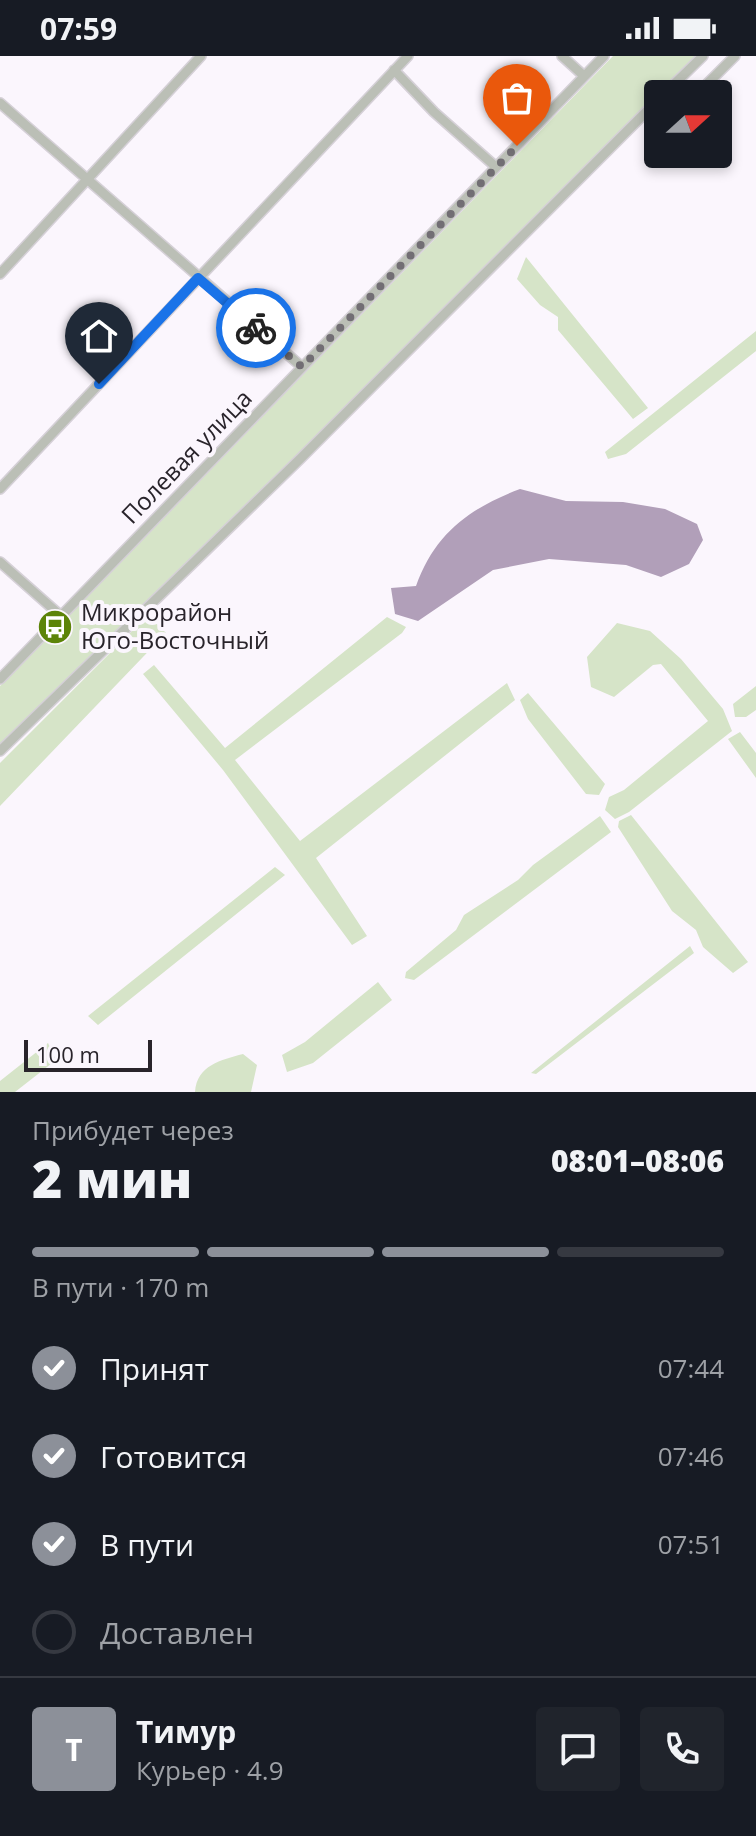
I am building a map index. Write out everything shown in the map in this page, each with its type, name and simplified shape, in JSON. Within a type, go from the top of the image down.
[{"type":"street","points":[[0,274],[201,56]]},
{"type":"street","points":[[0,489],[408,56]]},
{"type":"street","points":[[562,56],[584,76]]},
{"type":"street","name":"Полевая улица","points":[[0,679],[604,56]]},
{"type":"street","points":[[678,80],[703,56]]},
{"type":"street","points":[[711,80],[735,56]]},
{"type":"street","points":[[394,70],[434,112],[496,167]]},
{"type":"street","points":[[0,103],[302,367]]},
{"type":"street","points":[[0,751],[300,459],[644,114]]},
{"type":"street","points":[[0,562],[61,616]]},
{"type":"green space","points":[[613,56],[705,56],[680,80],[644,80],[644,116],[0,752],[0,686]]},
{"type":"green space","points":[[526,257],[648,408],[633,419],[558,330],[558,317],[540,305],[517,279]]},
{"type":"green space","points":[[756,331],[756,351],[626,454],[608,459],[605,452]]},
{"type":"green space","points":[[148,615],[166,633],[0,806],[0,763]]},
{"type":"green space","points":[[387,617],[406,627],[402,633],[235,760],[300,841],[507,683],[515,700],[316,858],[367,936],[352,945],[223,770],[143,674],[154,665],[225,748]]},
{"type":"green space","points":[[617,623],[650,631],[681,659],[723,709],[732,731],[629,812],[615,819],[605,810],[609,797],[624,790],[708,721],[661,664],[653,665],[614,697],[591,687],[587,657]]},
{"type":"green space","points":[[756,686],[756,710],[746,717],[735,717],[733,704]]},
{"type":"green space","points":[[528,693],[605,784],[599,795],[586,794],[528,719],[520,700]]},
{"type":"green space","points":[[740,732],[756,753],[756,778],[728,739]]},
{"type":"green space","points":[[631,815],[748,962],[733,973],[703,947],[696,930],[672,911],[618,827],[619,821]]},
{"type":"green space","points":[[600,816],[611,832],[414,980],[405,978],[406,972],[456,930],[464,915],[518,880],[533,865]]},
{"type":"green space","points":[[275,867],[285,875],[98,1025],[88,1016]]},
{"type":"green space","points":[[690,946],[694,953],[536,1074],[531,1073]]},
{"type":"green space","points":[[378,982],[392,1000],[313,1063],[287,1072],[282,1055],[305,1042]]},
{"type":"green space","points":[[48,1043],[56,1060],[15,1092],[0,1092],[0,1081]]},
{"type":"green space","points":[[243,1054],[257,1065],[251,1092],[195,1092],[205,1070]]},
{"type":"shaded area","points":[[520,489],[566,501],[623,502],[665,509],[697,524],[703,540],[689,564],[661,577],[626,565],[549,559],[493,570],[418,621],[395,614],[391,588],[416,586],[433,551],[456,525],[485,505]]},
{"type":"way so far","points":[[256,328],[302,367],[517,146]]},
{"type":"place","name":"Микрорайон Юго-Восточный","points":[[55,627]]},
{"type":"route","points":[[99,384],[198,278],[256,328]]}]
